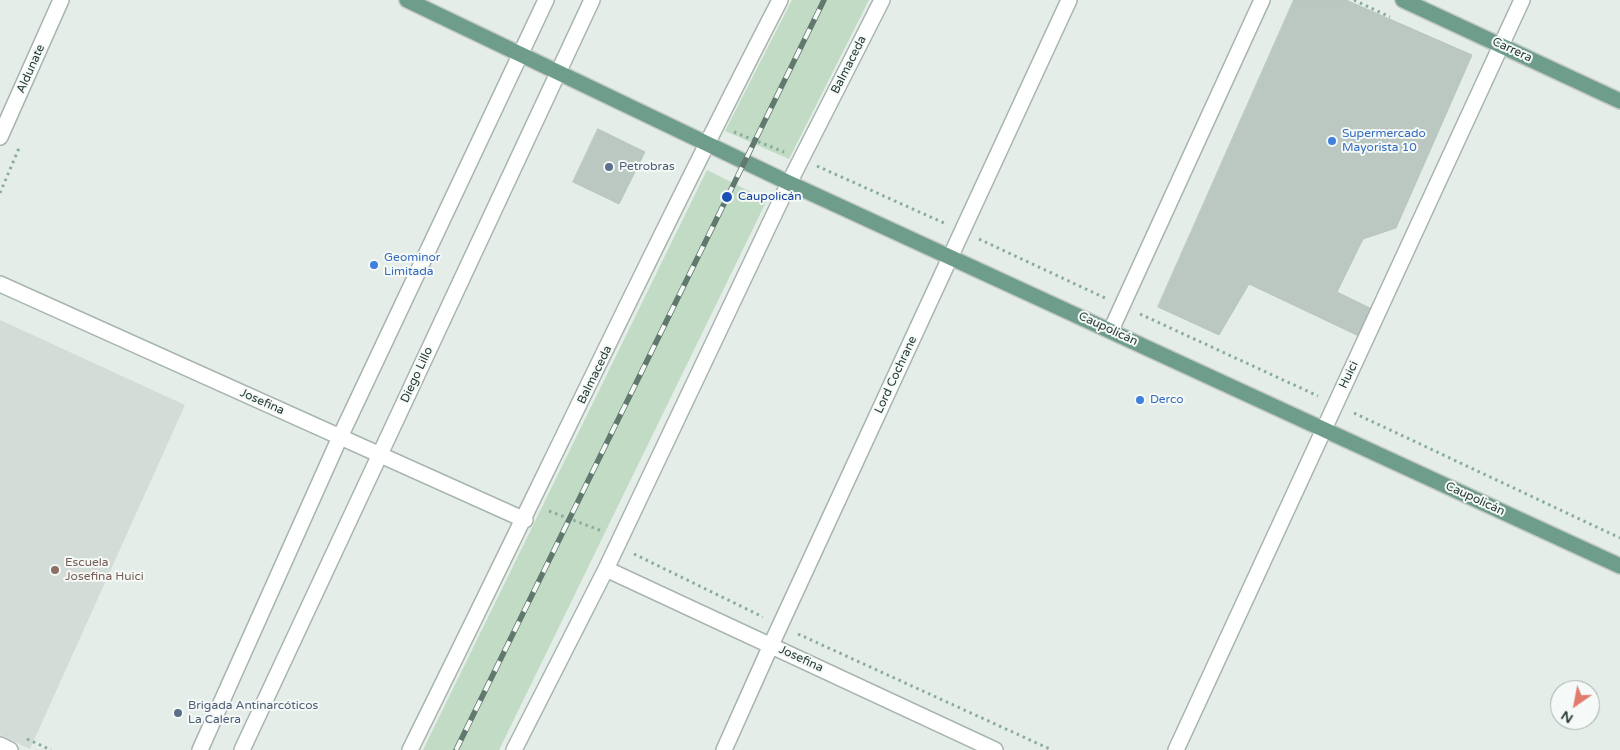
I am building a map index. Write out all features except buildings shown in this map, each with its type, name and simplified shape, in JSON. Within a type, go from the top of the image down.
[{"type":"main road","name":"Caupolicán","points":[[407,0],[790,183],[952,256],[1620,566]]},
{"type":"main road","name":"Carrera","points":[[1403,0],[1620,101]]},
{"type":"street","name":"Aldunate","points":[[0,138],[62,0]]},
{"type":"street","points":[[200,750],[340,437],[546,0]]},
{"type":"street","name":"Diego Lillo","points":[[242,750],[592,0]]},
{"type":"street","name":"Balmaceda","points":[[410,750],[525,520],[706,143],[780,0]]},
{"type":"street","name":"Balmaceda","points":[[514,750],[606,569],[790,183],[882,0]]},
{"type":"street","name":"Lord Cochrane","points":[[724,750],[770,645],[952,256],[1069,0]]},
{"type":"street","points":[[1111,330],[1262,0]]},
{"type":"street","name":"Huici","points":[[1176,750],[1522,0]]},
{"type":"street","name":"Josefina","points":[[0,284],[525,520]]},
{"type":"street","name":"Josefina","points":[[606,569],[995,750]]},
{"type":"street","points":[[0,745],[10,750]]},
{"type":"path","points":[[716,125],[802,159],[963,232],[1336,404],[1620,538]]},
{"type":"path","points":[[531,506],[619,542],[780,625],[1052,750]]},
{"type":"shaded area","name":"Escuela Josefina Huici","points":[[0,320],[185,405],[30,749],[0,735]]},
{"type":"green space","points":[[792,0],[869,0],[789,159],[725,131]]},
{"type":"green space","points":[[707,170],[767,200],[499,750],[423,750]]},
{"type":"railway","points":[[456,750],[824,0]]},
{"type":"place","name":"Supermercado Mayorista 10","points":[[1332,141]]},
{"type":"place","name":"Petrobras","points":[[609,167]]},
{"type":"place","name":"Caupolicán","points":[[727,197]]},
{"type":"place","name":"Geominor Limitada","points":[[374,265]]},
{"type":"place","name":"Derco","points":[[1140,400]]},
{"type":"place","name":"Escuela Josefina Huici","points":[[55,570]]},
{"type":"place","name":"Brigada Antinarcóticos La Calera","points":[[178,713]]}]
